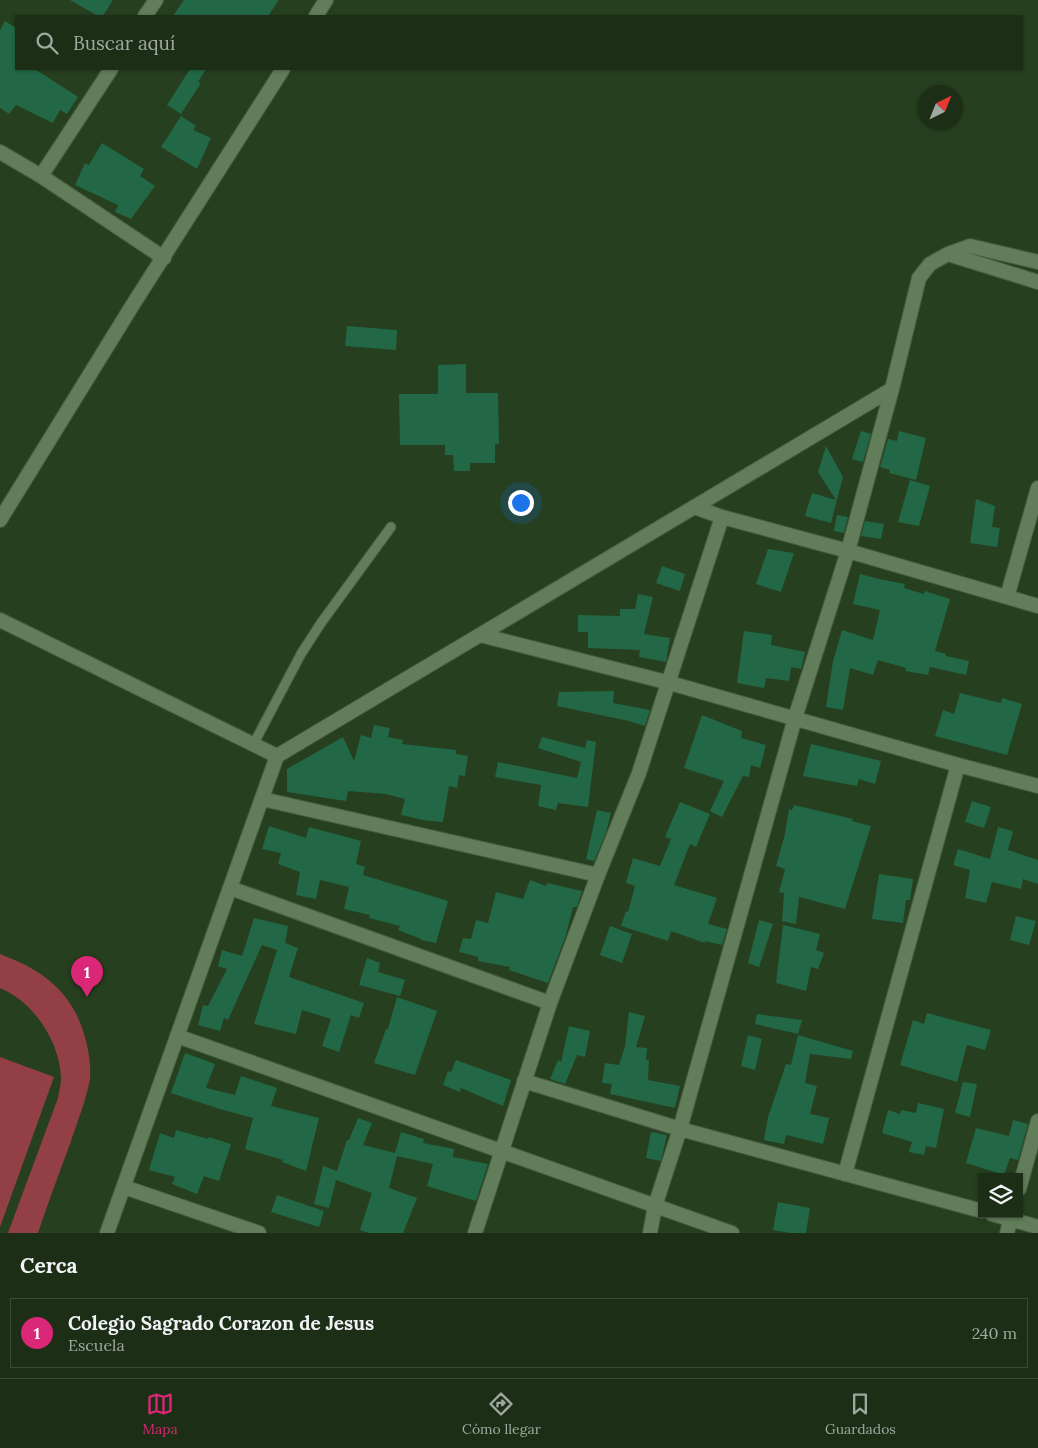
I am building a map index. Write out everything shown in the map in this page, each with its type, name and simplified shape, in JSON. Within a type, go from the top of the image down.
[{"type":"street","points":[[146,15],[156,0]]},
{"type":"street","points":[[317,15],[326,0]]},
{"type":"street","points":[[41,176],[110,70]]},
{"type":"street","points":[[0,520],[132,306],[282,70]]},
{"type":"street","points":[[0,152],[41,176],[164,258]]},
{"type":"street","points":[[650,1233],[655,1206],[680,1129],[795,718],[848,551],[892,389],[919,278],[930,264],[948,254],[970,246],[1038,262]]},
{"type":"street","points":[[948,254],[1038,282]]},
{"type":"street","points":[[107,1233],[277,756],[892,389]]},
{"type":"street","points":[[1007,597],[1038,488]]},
{"type":"street","points":[[694,507],[722,517],[1038,606]]},
{"type":"street","points":[[475,1233],[550,1003],[598,875],[639,774],[722,517]]},
{"type":"street","points":[[0,620],[277,756]]},
{"type":"street","points":[[480,635],[670,682],[958,765],[1038,786]]},
{"type":"street","points":[[845,1174],[958,765]]},
{"type":"street","points":[[262,799],[598,875]]},
{"type":"street","points":[[230,888],[550,1003]]},
{"type":"street","points":[[177,1036],[732,1233]]},
{"type":"street","points":[[524,1081],[680,1129],[978,1210]]},
{"type":"street","points":[[1023,1175],[1038,1121]]},
{"type":"street","points":[[124,1187],[259,1233]]},
{"type":"street","points":[[1010,1222],[1038,1227]]},
{"type":"lane","points":[[253,745],[301,654],[321,623],[391,527]]},
{"type":"shaded area","points":[[0,954],[44,976],[65,997],[81,1024],[90,1060],[90,1079],[86,1095],[38,1233],[8,1233],[58,1098],[61,1080],[59,1064],[50,1037],[34,1013],[12,994],[0,988]]},
{"type":"shaded area","points":[[0,1057],[54,1077],[0,1227]]},
{"type":"building","points":[[70,0],[113,0],[104,15],[96,15]]},
{"type":"building","points":[[184,0],[279,0],[269,15],[174,15]]},
{"type":"building","points":[[5,21],[15,27],[15,70],[37,70],[78,97],[67,114],[60,110],[53,123],[16,105],[9,114],[0,108],[0,30]]},
{"type":"building","points":[[189,70],[205,70],[198,82],[201,83],[181,114],[167,105]]},
{"type":"building","points":[[181,116],[196,126],[193,130],[211,138],[197,169],[161,147]]},
{"type":"building","points":[[102,143],[144,169],[140,176],[155,186],[131,219],[115,212],[118,205],[75,185],[85,163],[89,165]]},
{"type":"building","points":[[347,326],[397,330],[396,350],[345,346]]},
{"type":"building","points":[[466,364],[466,393],[498,393],[499,444],[495,444],[495,463],[470,463],[470,471],[454,471],[453,455],[445,455],[445,445],[400,445],[399,394],[438,394],[438,365]]},
{"type":"building","points":[[861,431],[871,434],[863,462],[852,459]]},
{"type":"building","points":[[899,431],[926,438],[916,480],[889,473],[890,470],[880,467],[888,439],[897,441]]},
{"type":"building","points":[[826,446],[843,477],[831,523],[805,516],[812,493],[836,500],[818,472]]},
{"type":"building","points":[[910,480],[930,486],[919,526],[898,522]]},
{"type":"building","points":[[976,499],[995,506],[992,527],[1000,528],[997,547],[970,543]]},
{"type":"building","points":[[837,515],[848,517],[844,533],[834,531]]},
{"type":"building","points":[[865,521],[884,524],[881,539],[861,536]]},
{"type":"building","points":[[768,549],[794,553],[781,592],[756,584]]},
{"type":"building","points":[[662,566],[685,574],[680,591],[656,583]]},
{"type":"building","points":[[860,574],[905,584],[904,588],[924,594],[925,591],[950,599],[935,651],[946,654],[946,656],[969,661],[966,675],[930,667],[928,675],[905,671],[906,668],[878,660],[873,675],[850,668],[843,710],[826,707],[833,661],[842,630],[873,640],[880,610],[853,604]]},
{"type":"building","points":[[638,594],[653,597],[644,634],[670,638],[666,662],[639,657],[640,650],[588,648],[588,632],[578,632],[578,615],[620,616],[620,609],[635,609]]},
{"type":"building","points":[[744,631],[772,635],[771,645],[805,652],[801,669],[791,667],[789,681],[766,678],[764,688],[737,683]]},
{"type":"building","points":[[614,691],[613,703],[650,710],[645,726],[557,706],[559,692]]},
{"type":"building","points":[[960,693],[1001,703],[1002,698],[1022,704],[1007,755],[935,736],[943,710],[954,714]]},
{"type":"building","points":[[702,715],[742,731],[741,738],[766,745],[760,768],[751,765],[749,777],[743,776],[722,817],[710,811],[724,781],[684,768]]},
{"type":"building","points":[[374,725],[390,728],[388,737],[403,740],[402,744],[456,750],[456,754],[468,756],[465,776],[459,775],[457,788],[449,786],[443,822],[401,815],[405,799],[386,794],[348,791],[346,801],[287,792],[287,769],[343,737],[354,761],[361,735],[371,738]]},
{"type":"building","points":[[542,737],[585,748],[587,740],[596,742],[588,807],[558,803],[556,810],[538,806],[541,785],[495,777],[498,762],[577,778],[581,762],[538,748]]},
{"type":"building","points":[[811,744],[881,761],[875,784],[859,779],[857,786],[803,776]]},
{"type":"building","points":[[972,801],[991,807],[984,828],[965,822]]},
{"type":"building","points":[[680,802],[710,814],[696,847],[690,844],[674,885],[717,898],[708,924],[727,929],[722,945],[705,941],[705,943],[671,931],[668,941],[621,926],[626,911],[628,912],[635,886],[626,883],[633,858],[660,866],[671,839],[665,837]]},
{"type":"building","points":[[794,805],[853,819],[852,821],[871,826],[845,909],[799,897],[796,924],[782,921],[784,893],[779,892],[785,869],[776,866],[785,834],[789,809],[792,810]]},
{"type":"building","points":[[597,810],[611,813],[606,833],[594,861],[586,859]]},
{"type":"building","points":[[269,826],[306,838],[309,827],[361,841],[356,864],[365,867],[363,875],[448,901],[436,943],[421,940],[398,930],[400,926],[369,918],[370,915],[344,909],[349,887],[320,880],[316,899],[296,895],[300,872],[278,864],[281,853],[262,849]]},
{"type":"building","points":[[998,827],[1013,831],[1008,850],[1038,860],[1038,884],[1023,879],[1021,889],[992,882],[986,903],[965,898],[970,870],[953,865],[958,849],[990,859]]},
{"type":"building","points":[[879,874],[913,879],[910,900],[906,900],[903,923],[872,919]]},
{"type":"building","points":[[530,880],[546,886],[547,883],[582,891],[577,907],[573,907],[566,935],[548,983],[509,970],[510,967],[478,961],[478,957],[459,952],[463,938],[471,939],[476,920],[488,923],[496,892],[523,899]]},
{"type":"building","points":[[1016,916],[1036,921],[1029,945],[1010,940]]},
{"type":"building","points":[[254,918],[288,926],[285,943],[298,948],[289,977],[364,1003],[359,1018],[351,1015],[339,1052],[322,1046],[331,1019],[302,1010],[296,1034],[254,1024],[277,950],[262,945],[228,1020],[224,1018],[220,1031],[198,1025],[203,1005],[208,1006],[227,969],[218,966],[222,950],[242,956]]},
{"type":"building","points":[[759,920],[773,924],[759,967],[748,963]]},
{"type":"building","points":[[783,925],[820,934],[816,950],[824,953],[818,969],[811,967],[806,991],[776,983]]},
{"type":"building","points":[[610,926],[632,934],[622,963],[600,955]]},
{"type":"building","points":[[367,958],[380,963],[378,972],[405,980],[400,996],[359,985]]},
{"type":"building","points":[[397,997],[437,1011],[415,1075],[374,1063],[386,1029],[388,1029]]},
{"type":"building","points":[[629,1012],[645,1016],[636,1047],[647,1048],[646,1060],[649,1060],[648,1080],[680,1086],[675,1108],[610,1094],[612,1084],[602,1083],[605,1063],[619,1065],[625,1046]]},
{"type":"building","points":[[927,1013],[991,1030],[985,1050],[967,1045],[957,1082],[900,1065],[913,1020],[924,1024]]},
{"type":"building","points":[[757,1014],[802,1020],[798,1034],[755,1024]]},
{"type":"building","points":[[569,1026],[590,1031],[585,1057],[577,1055],[565,1084],[550,1079],[558,1060],[561,1062]]},
{"type":"building","points":[[748,1035],[762,1039],[755,1070],[741,1066]]},
{"type":"building","points":[[798,1035],[853,1051],[851,1059],[810,1054],[805,1083],[817,1086],[810,1114],[829,1118],[823,1144],[786,1135],[784,1144],[764,1140],[768,1117],[786,1064],[791,1065]]},
{"type":"building","points":[[185,1053],[215,1064],[206,1088],[235,1095],[241,1076],[277,1088],[271,1106],[319,1118],[306,1171],[282,1162],[283,1160],[245,1149],[253,1118],[171,1093]]},
{"type":"building","points":[[456,1060],[511,1080],[503,1106],[461,1088],[460,1092],[443,1085],[448,1071],[451,1072]]},
{"type":"building","points":[[963,1082],[977,1084],[970,1117],[955,1113]]},
{"type":"building","points":[[918,1103],[944,1109],[936,1148],[926,1146],[924,1155],[909,1152],[912,1142],[882,1133],[888,1110],[900,1114],[901,1110],[916,1113]]},
{"type":"building","points":[[358,1118],[372,1123],[363,1145],[395,1153],[401,1132],[424,1139],[423,1143],[454,1149],[453,1157],[488,1164],[476,1201],[427,1186],[433,1164],[397,1156],[389,1188],[417,1198],[403,1233],[369,1233],[360,1230],[372,1193],[336,1180],[329,1208],[314,1204],[323,1166],[337,1171],[347,1140],[349,1140]]},
{"type":"building","points":[[1013,1120],[1028,1124],[1018,1160],[1010,1158],[1005,1173],[998,1173],[966,1163],[976,1128],[1009,1136]]},
{"type":"building","points":[[176,1130],[231,1144],[219,1181],[204,1176],[197,1194],[172,1184],[175,1177],[149,1170],[160,1133],[174,1138]]},
{"type":"building","points":[[651,1132],[667,1135],[661,1161],[646,1158]]},
{"type":"building","points":[[277,1195],[324,1211],[319,1227],[271,1212]]},
{"type":"building","points":[[778,1202],[810,1208],[806,1233],[773,1230]]},
{"type":"place","name":"Colegio Sagrado Corazon de Jesus","points":[[87,997]]}]
